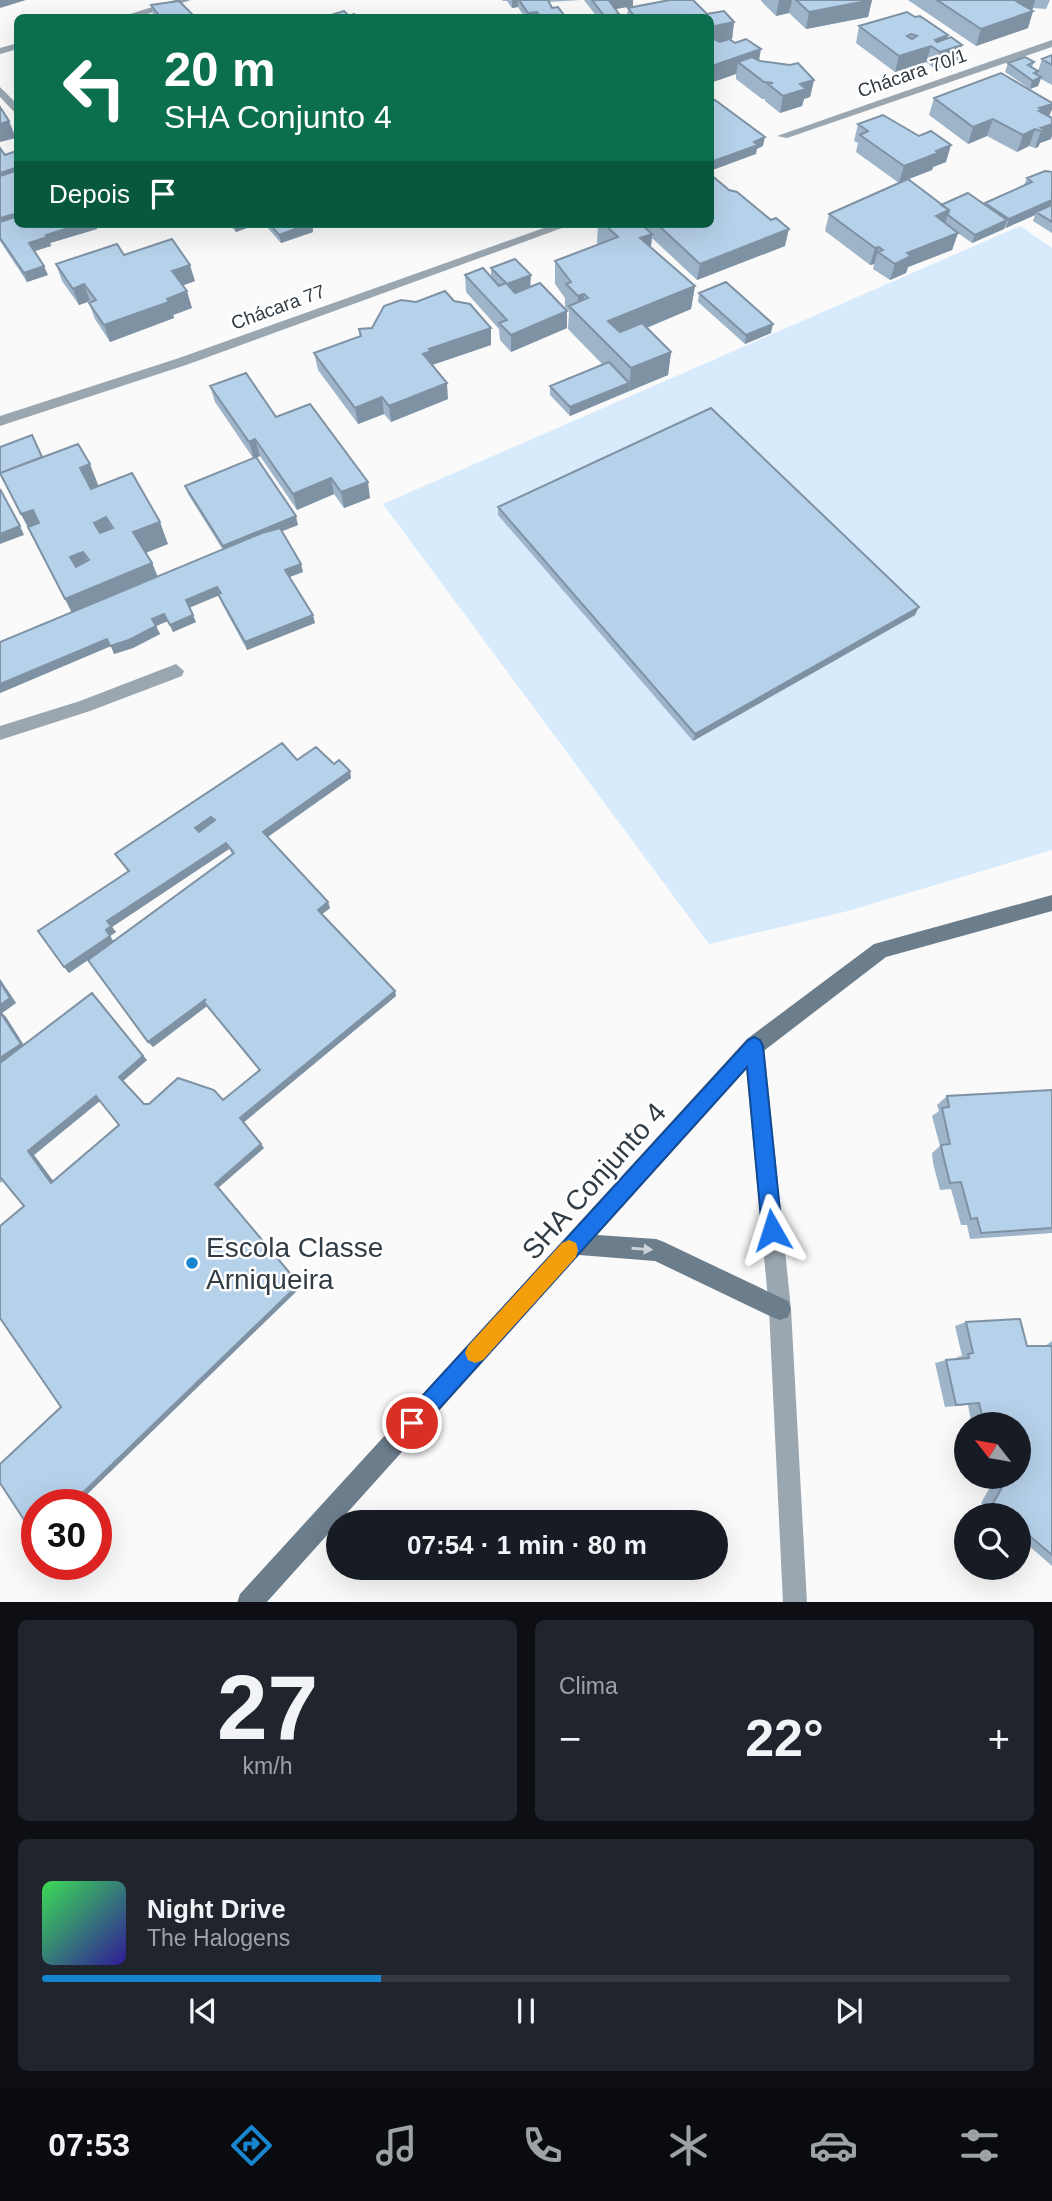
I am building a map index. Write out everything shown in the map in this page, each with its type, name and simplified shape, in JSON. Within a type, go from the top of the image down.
[{"type":"street","points":[[136,14],[186,0]]},
{"type":"street","name":"Chácara 70/1","points":[[783,136],[1052,43]]},
{"type":"street","points":[[0,90],[14,108]]},
{"type":"street","name":"Chácara 77","points":[[0,421],[184,361],[556,228]]},
{"type":"street","points":[[0,733],[84,706],[176,671]]},
{"type":"street","name":"SHA Conjunto 4","points":[[249,1602],[754,1046],[881,950],[1052,903]]},
{"type":"street","points":[[754,1046],[780,1309],[795,1602]]},
{"type":"street","points":[[574,1244],[656,1250],[780,1309]]},
{"type":"shaded area","points":[[1020,226],[1052,248],[1052,850],[848,911],[709,944],[383,504]]},
{"type":"building","points":[[519,0],[548,0],[552,8],[558,7],[563,14],[537,12],[528,13]]},
{"type":"building","points":[[592,0],[620,0],[610,2],[619,14],[603,14]]},
{"type":"building","points":[[670,0],[693,0],[707,14],[633,14],[628,8]]},
{"type":"building","points":[[796,0],[872,0],[809,12]]},
{"type":"building","points":[[937,0],[1020,0],[1016,1],[1033,11],[981,29]]},
{"type":"building","points":[[179,1],[192,14],[158,14],[151,5]]},
{"type":"building","points":[[724,11],[734,22],[714,26],[714,14],[707,14]]},
{"type":"building","points":[[907,12],[915,17],[920,16],[948,35],[935,40],[937,42],[951,37],[962,45],[940,52],[931,46],[899,56],[859,26]]},
{"type":"building","points":[[714,39],[720,42],[729,39],[735,43],[746,39],[761,49],[714,65]]},
{"type":"building","points":[[1052,55],[1052,65],[1042,59]]},
{"type":"building","points":[[752,57],[760,61],[790,65],[798,63],[814,80],[800,84],[806,89],[783,96],[768,84],[773,83],[764,82],[738,62]]},
{"type":"building","points":[[1025,57],[1034,62],[1028,65],[1038,71],[1034,73],[1041,77],[1033,81],[1008,63]]},
{"type":"building","points":[[1001,73],[1052,103],[1039,108],[1042,110],[1039,111],[1052,118],[1052,124],[1041,128],[1045,130],[1035,129],[1023,135],[993,119],[973,127],[934,98]]},
{"type":"building","points":[[714,100],[765,137],[754,142],[758,145],[714,161]]},
{"type":"building","points":[[0,107],[9,121],[0,124]]},
{"type":"building","points":[[883,115],[919,136],[931,131],[951,145],[904,166],[860,135],[868,131],[858,124]]},
{"type":"building","points":[[0,148],[5,155],[14,152],[14,168],[0,173]]},
{"type":"building","points":[[14,171],[14,214],[0,218],[0,176]]},
{"type":"building","points":[[1045,171],[1052,172],[1052,200],[1009,219],[985,203],[1032,182],[1027,178]]},
{"type":"building","points":[[714,177],[771,220],[776,218],[789,229],[700,264],[661,228],[714,228]]},
{"type":"building","points":[[908,179],[949,210],[936,216],[958,233],[907,253],[911,256],[895,264],[878,252],[883,250],[875,248],[829,214]]},
{"type":"building","points":[[968,193],[1007,220],[975,235],[948,215],[949,210],[941,205]]},
{"type":"building","points":[[1052,205],[1052,222],[1036,212]]},
{"type":"building","points":[[14,217],[14,228],[68,228],[29,243],[44,266],[24,273],[0,238],[0,222]]},
{"type":"building","points":[[273,228],[298,228],[279,235]]},
{"type":"building","points":[[608,228],[645,228],[652,234],[640,238],[695,286],[608,321],[620,332],[642,323],[671,352],[631,368],[569,306],[588,298],[584,294],[578,296],[566,284],[571,282],[555,261],[618,237]]},
{"type":"building","points":[[172,239],[190,265],[172,271],[187,291],[167,299],[169,302],[104,325],[89,303],[96,300],[84,284],[73,289],[56,264],[117,244],[124,255]]},
{"type":"building","points":[[515,259],[531,275],[507,284],[515,293],[540,283],[567,311],[511,335],[499,323],[507,320],[465,275],[483,268],[499,286],[506,283],[491,268]]},
{"type":"building","points":[[726,282],[773,324],[746,335],[699,293]]},
{"type":"building","points":[[445,291],[454,301],[470,304],[491,328],[429,349],[431,351],[423,354],[447,383],[389,406],[382,397],[355,408],[314,353],[361,336],[359,329],[372,328],[384,306],[401,300],[416,302]]},
{"type":"building","points":[[609,362],[629,383],[570,407],[550,386]]},
{"type":"building","points":[[246,373],[276,417],[310,404],[368,482],[341,492],[331,478],[293,494],[255,439],[249,442],[210,386]]},
{"type":"building","points":[[711,408],[919,607],[695,734],[498,507]]},
{"type":"building","points":[[32,435],[42,457],[0,473],[0,447]]},
{"type":"building","points":[[78,444],[90,464],[80,468],[91,489],[132,473],[160,522],[133,532],[152,563],[65,599],[28,527],[39,523],[33,510],[21,514],[0,473]],"holes":[[[106,517],[113,528],[100,533],[94,523]],[[83,552],[89,560],[76,567],[70,557]]]},
{"type":"building","points":[[256,457],[296,516],[223,546],[185,486]]},
{"type":"building","points":[[0,489],[20,526],[0,534]]},
{"type":"building","points":[[280,528],[301,564],[285,570],[313,615],[245,642],[218,594],[221,593],[217,587],[186,600],[193,615],[170,625],[164,614],[152,619],[156,626],[129,640],[110,646],[107,639],[0,684],[0,642],[262,533]]},
{"type":"building","points":[[282,743],[297,760],[316,747],[334,764],[339,760],[350,771],[263,832],[328,902],[318,910],[395,991],[240,1118],[261,1144],[215,1184],[299,1284],[87,1489],[21,1489],[21,1515],[0,1483],[0,1464],[61,1407],[0,1318],[0,1226],[24,1206],[0,1177],[0,1063],[92,993],[143,1056],[119,1077],[144,1104],[149,1104],[178,1078],[214,1090],[223,1100],[260,1070],[204,1002],[206,999],[148,1042],[88,960],[234,853],[226,843],[107,921],[111,926],[106,930],[110,936],[64,967],[38,931],[129,871],[115,854]],"holes":[[[211,817],[215,820],[199,832],[195,828]],[[96,1096],[119,1125],[51,1183],[28,1151]]]},
{"type":"building","points":[[0,982],[10,998],[0,1005]]},
{"type":"building","points":[[0,1012],[21,1044],[0,1058]]},
{"type":"building","points":[[1052,1090],[1052,1228],[981,1233],[977,1218],[971,1219],[961,1182],[950,1183],[943,1155],[941,1145],[950,1144],[942,1108],[949,1107],[947,1096]]},
{"type":"building","points":[[1020,1319],[1027,1346],[1052,1346],[1052,1555],[1031,1537],[1031,1503],[993,1503],[1001,1489],[1031,1489],[1031,1412],[981,1412],[979,1403],[956,1405],[946,1360],[969,1358],[968,1354],[973,1353],[966,1322]]},
{"type":"slow traffic","points":[[475,1353],[569,1250]]},
{"type":"place","name":"Escola Classe Arniqueira","points":[[192,1263]]},
{"type":"route","points":[[412,1423],[754,1046],[772,1230]]}]
